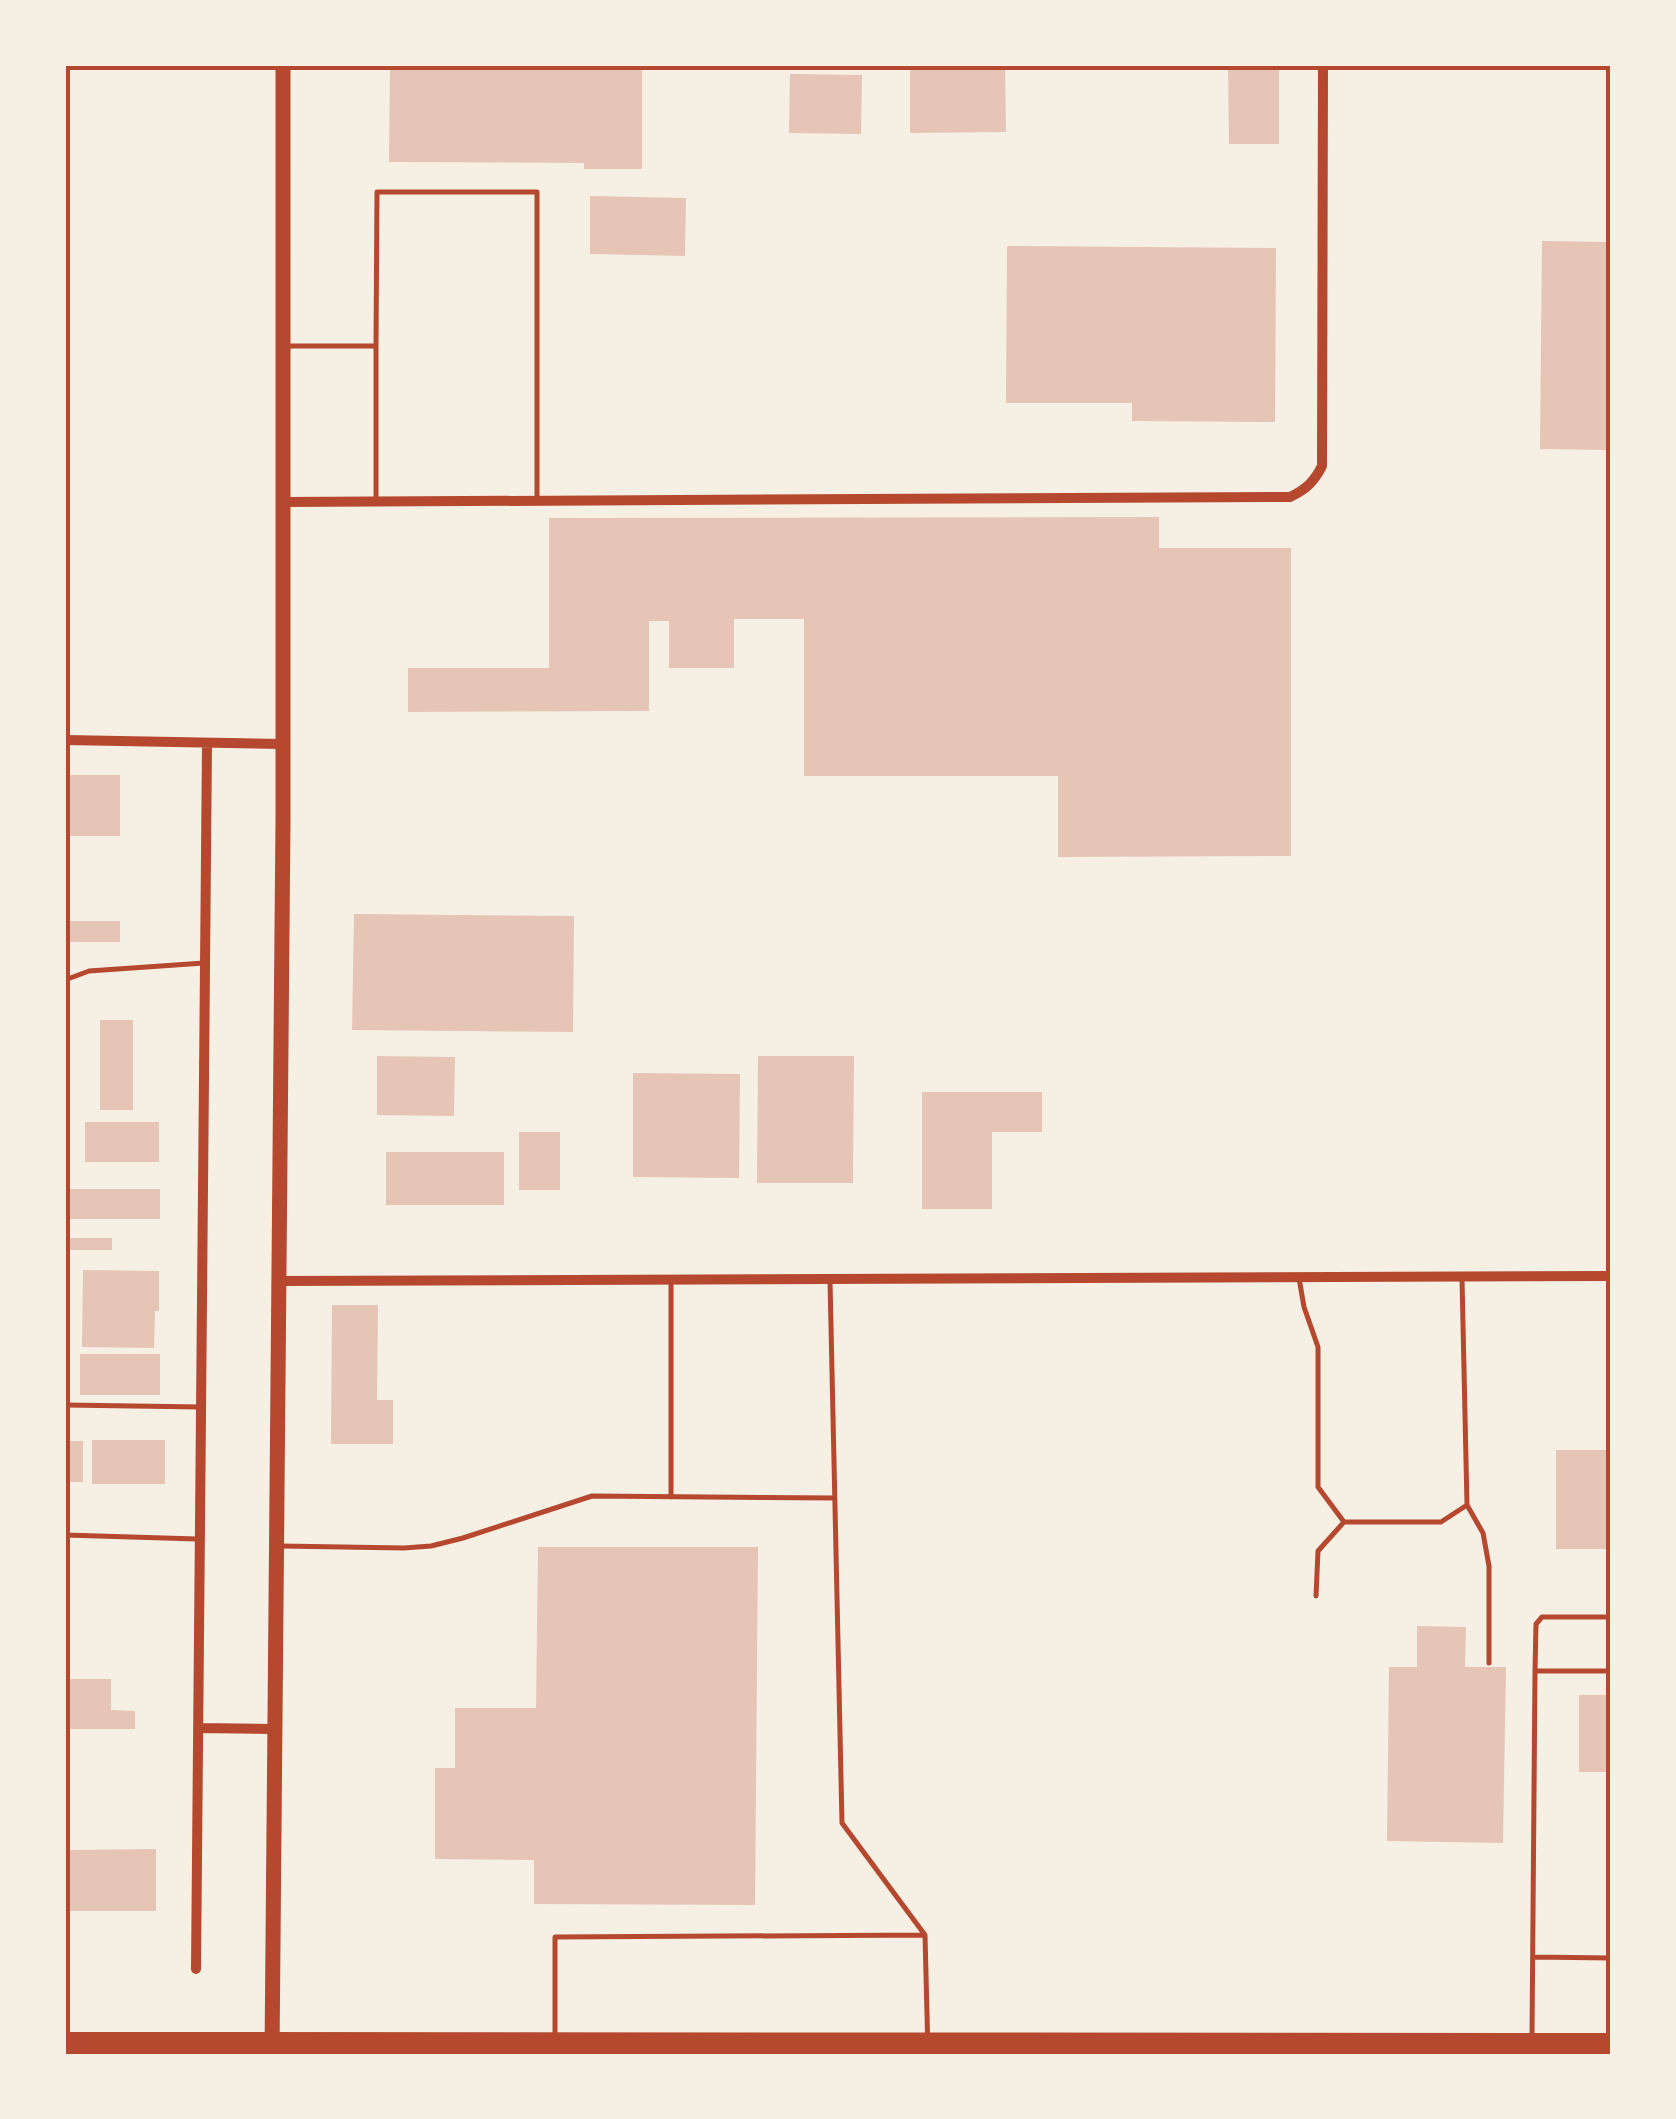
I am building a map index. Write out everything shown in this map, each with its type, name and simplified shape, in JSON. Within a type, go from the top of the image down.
[{"type":"main road","points":[[272,2048],[283,744],[282,65]]},
{"type":"main road","points":[[65,2041],[272,2048],[555,2041],[578,2048],[1532,2048],[1611,2042]]},
{"type":"street","points":[[283,502],[1290,497],[1315,480],[1322,466],[1323,65]]},
{"type":"street","points":[[65,740],[283,744]]},
{"type":"street","points":[[196,1969],[207,743]]},
{"type":"street","points":[[279,1281],[1611,1276]]},
{"type":"street","points":[[199,1728],[275,1729]]},
{"type":"lane","points":[[376,501],[378,192],[537,192],[537,500]]},
{"type":"lane","points":[[283,346],[376,346]]},
{"type":"lane","points":[[65,980],[88,971],[204,963]]},
{"type":"lane","points":[[1462,1276],[1467,1505],[1483,1533],[1488,1566],[1489,1662]]},
{"type":"lane","points":[[830,1278],[842,1824],[925,1936],[928,2048]]},
{"type":"lane","points":[[1298,1278],[1318,1347],[1318,1487],[1344,1522]]},
{"type":"lane","points":[[671,1280],[671,1497]]},
{"type":"lane","points":[[65,1405],[201,1407]]},
{"type":"lane","points":[[276,1546],[432,1546],[592,1496],[834,1498]]},
{"type":"lane","points":[[1316,1596],[1318,1551],[1344,1522],[1441,1522],[1467,1505]]},
{"type":"lane","points":[[65,1535],[200,1538]]},
{"type":"lane","points":[[1532,2048],[1536,1624],[1542,1617],[1611,1618]]},
{"type":"lane","points":[[1535,1671],[1611,1671]]},
{"type":"lane","points":[[555,2041],[555,1937],[925,1936]]},
{"type":"lane","points":[[1533,1957],[1611,1958]]},
{"type":"building","points":[[390,65],[642,65],[642,169],[584,169],[584,163],[389,162]]},
{"type":"building","points":[[910,65],[1005,65],[1006,132],[910,133]]},
{"type":"building","points":[[1228,65],[1279,65],[1279,144],[1229,144]]},
{"type":"building","points":[[790,74],[862,75],[861,134],[789,133]]},
{"type":"building","points":[[590,196],[686,198],[685,256],[590,254]]},
{"type":"building","points":[[1542,241],[1611,242],[1611,450],[1540,449]]},
{"type":"building","points":[[1007,246],[1276,248],[1275,422],[1132,421],[1132,403],[1006,403]]},
{"type":"building","points":[[1159,517],[1159,548],[1291,548],[1291,856],[1058,857],[1058,776],[804,776],[804,619],[734,619],[734,668],[669,668],[669,621],[649,621],[649,711],[408,712],[408,668],[549,668],[549,518]]},
{"type":"building","points":[[70,775],[120,775],[120,836],[70,836]]},
{"type":"building","points":[[354,914],[574,916],[573,1032],[352,1030]]},
{"type":"building","points":[[65,921],[120,921],[120,942],[65,942]]},
{"type":"building","points":[[100,1020],[133,1020],[133,1110],[100,1110]]},
{"type":"building","points":[[377,1056],[455,1057],[454,1116],[377,1115]]},
{"type":"building","points":[[758,1056],[854,1056],[853,1183],[757,1183]]},
{"type":"building","points":[[633,1073],[740,1074],[739,1178],[633,1177]]},
{"type":"building","points":[[922,1092],[1042,1092],[1042,1132],[992,1132],[992,1209],[922,1209]]},
{"type":"building","points":[[85,1122],[159,1122],[159,1162],[85,1162]]},
{"type":"building","points":[[519,1132],[560,1132],[560,1190],[519,1190]]},
{"type":"building","points":[[386,1152],[504,1152],[504,1205],[386,1205]]},
{"type":"building","points":[[65,1189],[160,1189],[160,1219],[65,1219]]},
{"type":"building","points":[[65,1238],[112,1238],[112,1250],[65,1250]]},
{"type":"building","points":[[83,1270],[159,1271],[154,1348],[82,1347]]},
{"type":"building","points":[[332,1305],[378,1305],[377,1400],[393,1400],[393,1444],[331,1444]]},
{"type":"building","points":[[80,1354],[160,1354],[160,1395],[80,1395]]},
{"type":"building","points":[[92,1440],[165,1440],[165,1484],[92,1484]]},
{"type":"building","points":[[65,1441],[83,1441],[83,1482],[65,1482]]},
{"type":"building","points":[[1556,1450],[1611,1450],[1611,1549],[1556,1549]]},
{"type":"building","points":[[538,1547],[758,1547],[755,1905],[534,1904],[534,1860],[435,1859],[435,1768],[455,1768],[455,1708],[536,1708]]},
{"type":"building","points":[[1417,1626],[1466,1627],[1465,1667],[1506,1667],[1503,1843],[1387,1841],[1389,1667],[1417,1667]]},
{"type":"building","points":[[65,1679],[111,1679],[111,1710],[135,1711],[135,1729],[65,1729]]},
{"type":"building","points":[[1579,1695],[1611,1695],[1611,1772],[1579,1772]]},
{"type":"building","points":[[156,1849],[156,1911],[65,1911],[65,1850]]}]
